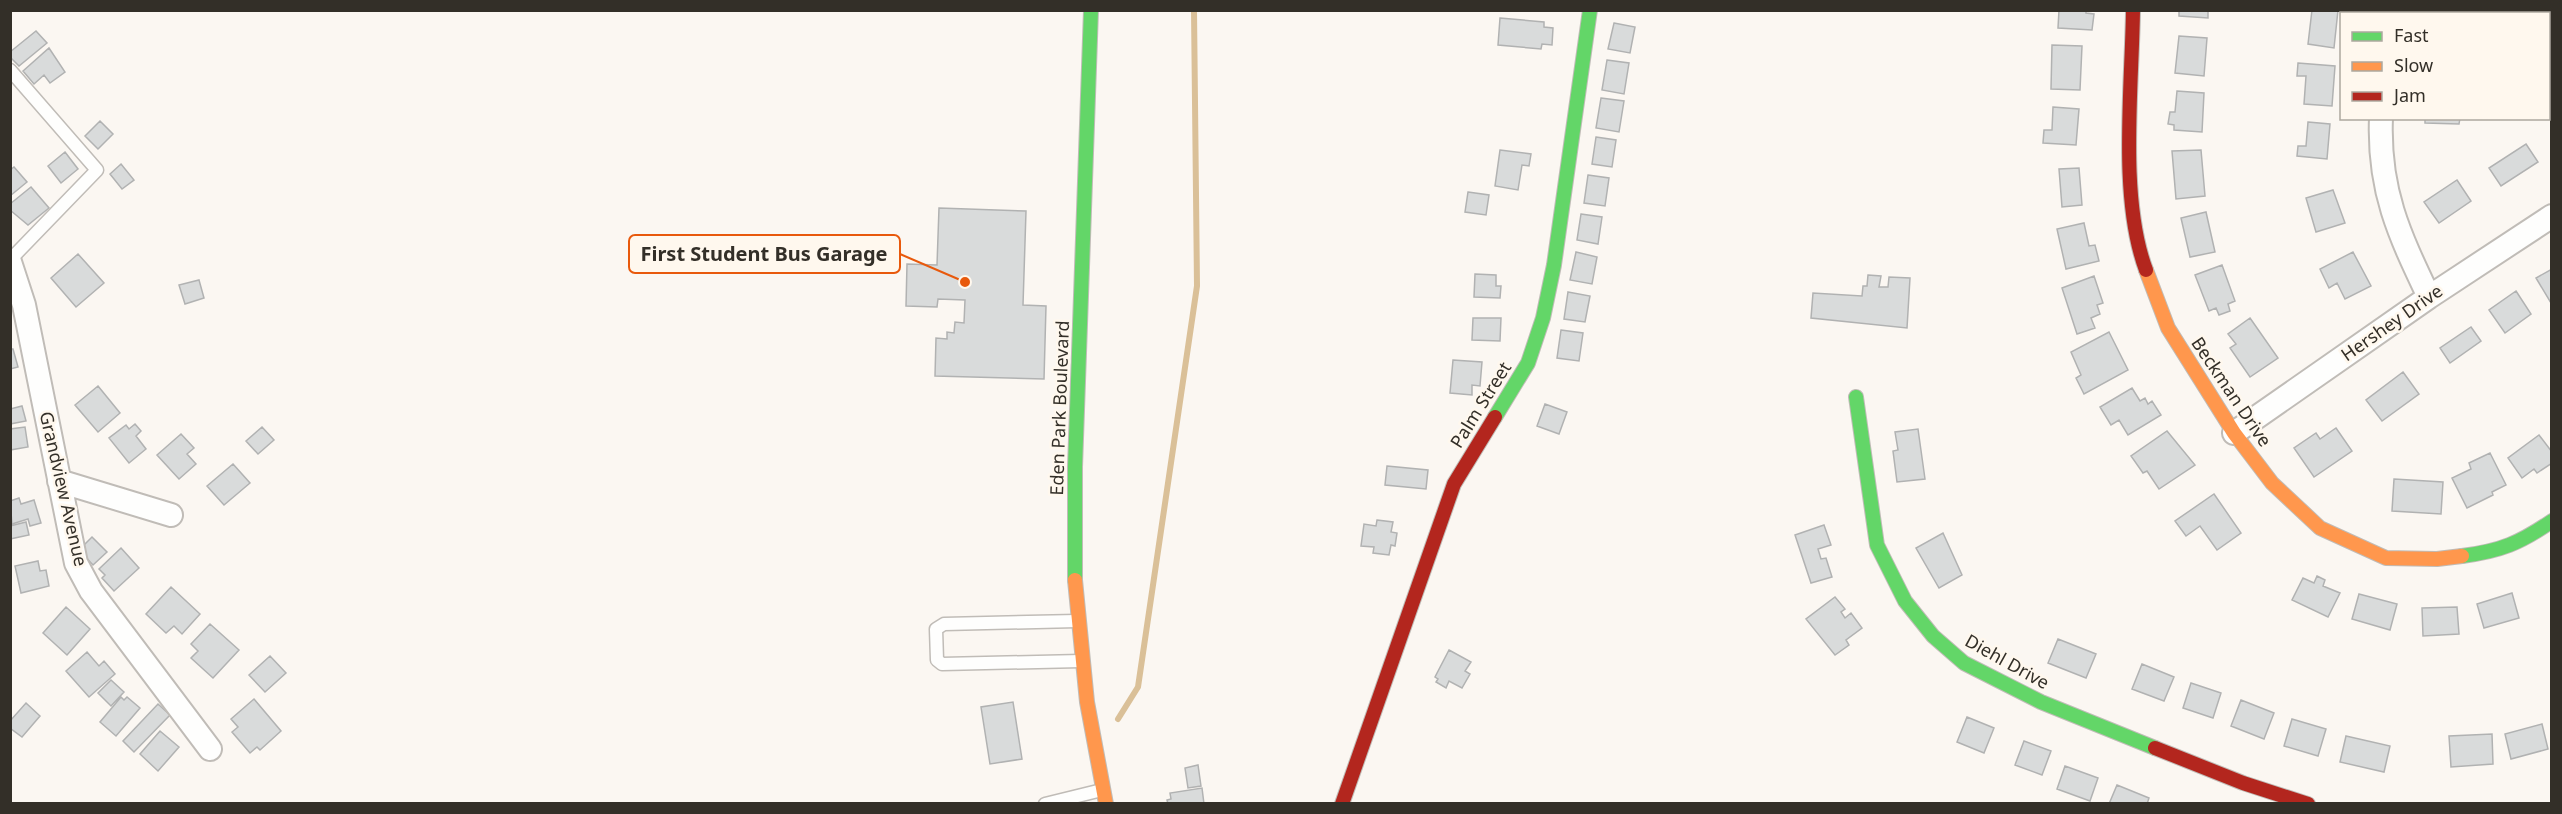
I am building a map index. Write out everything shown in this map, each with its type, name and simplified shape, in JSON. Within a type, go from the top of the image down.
[{"type":"street","name":"Eden Park Boulevard","points":[[1091,10],[1075,467],[1075,599],[1087,702],[1105,797]]},
{"type":"street","name":"Palm Street","points":[[1342,804],[1454,484],[1528,363],[1543,318],[1554,265],[1590,10]]},
{"type":"street","name":"Beckman Drive","points":[[2133,10],[2130,182],[2138,248],[2168,328],[2234,433],[2272,483],[2320,528],[2386,558],[2437,559],[2493,552],[2522,542],[2552,522]]},
{"type":"street","points":[[2381,120],[2381,165],[2396,227],[2429,297]]},
{"type":"street","name":"Hershey Drive","points":[[2234,433],[2429,297],[2552,216]]},
{"type":"street","name":"Grandview Avenue","points":[[10,261],[24,305],[76,563],[91,591],[210,748]]},
{"type":"street","name":"Diehl Drive","points":[[1856,397],[1877,545],[1905,601],[1933,636],[1964,663],[2041,702],[2243,783],[2308,804]]},
{"type":"street","points":[[59,481],[171,515]]},
{"type":"lane","points":[[10,70],[97,170],[10,261]]},
{"type":"lane","points":[[1077,621],[944,624],[936,629],[937,660],[942,664],[1082,662]]},
{"type":"lane","points":[[1045,804],[1105,797]]},
{"type":"building","points":[[2059,10],[2086,10],[2086,13],[2094,14],[2092,30],[2058,28]]},
{"type":"building","points":[[2179,10],[2208,10],[2208,18],[2179,16]]},
{"type":"building","points":[[2312,10],[2338,10],[2334,48],[2308,44]]},
{"type":"building","points":[[1500,18],[1544,22],[1544,27],[1553,28],[1552,45],[1542,44],[1541,49],[1498,45]]},
{"type":"building","points":[[1614,23],[1635,27],[1630,53],[1608,49]]},
{"type":"building","points":[[36,31],[47,43],[19,66],[10,57],[10,52]]},
{"type":"building","points":[[2179,36],[2207,38],[2204,76],[2175,73]]},
{"type":"building","points":[[2052,45],[2082,46],[2080,90],[2051,89]]},
{"type":"building","points":[[49,48],[65,72],[50,83],[44,75],[34,84],[23,71]]},
{"type":"building","points":[[1607,60],[1629,63],[1624,94],[1602,90]]},
{"type":"building","points":[[2298,63],[2335,66],[2332,106],[2304,104],[2306,76],[2297,76]]},
{"type":"building","points":[[2177,91],[2204,93],[2202,132],[2174,130],[2174,125],[2168,124],[2170,112],[2175,112]]},
{"type":"building","points":[[1601,98],[1624,101],[1619,132],[1596,128]]},
{"type":"building","points":[[2053,107],[2079,109],[2076,145],[2043,143],[2044,130],[2052,130]]},
{"type":"building","points":[[2425,120],[2460,120],[2459,124],[2425,123]]},
{"type":"building","points":[[100,121],[113,134],[98,149],[85,136]]},
{"type":"building","points":[[2308,122],[2330,124],[2327,159],[2297,156],[2298,146],[2306,146]]},
{"type":"building","points":[[1596,137],[1616,140],[1612,167],[1592,164]]},
{"type":"building","points":[[2526,144],[2538,162],[2501,186],[2489,168]]},
{"type":"building","points":[[1500,150],[1531,154],[1529,166],[1522,165],[1518,190],[1495,186]]},
{"type":"building","points":[[2201,150],[2205,196],[2176,199],[2172,151]]},
{"type":"building","points":[[65,152],[78,169],[61,183],[48,166]]},
{"type":"building","points":[[121,164],[134,180],[122,189],[110,174]]},
{"type":"building","points":[[14,167],[27,182],[10,196],[10,170]]},
{"type":"building","points":[[2079,168],[2082,205],[2062,207],[2059,169]]},
{"type":"building","points":[[1588,175],[1609,178],[1605,206],[1584,203]]},
{"type":"building","points":[[2457,180],[2471,201],[2439,223],[2424,202]]},
{"type":"building","points":[[31,187],[49,208],[28,225],[10,210],[10,204]]},
{"type":"building","points":[[2333,190],[2345,223],[2316,232],[2306,198]]},
{"type":"building","points":[[1468,192],[1489,195],[1486,215],[1465,212]]},
{"type":"building","points":[[939,208],[1026,211],[1023,305],[1046,306],[1044,379],[935,376],[936,338],[947,339],[947,332],[954,333],[955,322],[964,323],[965,300],[938,299],[937,307],[906,306],[907,264],[937,265]]},
{"type":"building","points":[[2206,212],[2215,252],[2190,257],[2181,218]]},
{"type":"building","points":[[1581,214],[1602,217],[1598,244],[1577,240]]},
{"type":"building","points":[[2084,223],[2089,246],[2095,245],[2099,261],[2066,269],[2057,229]]},
{"type":"building","points":[[1576,252],[1597,257],[1592,284],[1570,280]]},
{"type":"building","points":[[2353,252],[2371,286],[2345,299],[2337,283],[2329,288],[2320,269]]},
{"type":"building","points":[[78,254],[104,283],[76,307],[51,278]]},
{"type":"building","points":[[2222,265],[2235,301],[2228,304],[2230,311],[2219,315],[2216,308],[2209,311],[2195,275]]},
{"type":"building","points":[[2552,269],[2552,303],[2551,303],[2536,278]]},
{"type":"building","points":[[1475,274],[1496,275],[1496,286],[1501,286],[1500,298],[1474,297]]},
{"type":"building","points":[[1868,275],[1881,276],[1879,287],[1888,287],[1889,277],[1910,278],[1907,328],[1811,318],[1813,293],[1862,296],[1863,286],[1867,286]]},
{"type":"building","points":[[2094,276],[2103,303],[2097,305],[2100,314],[2091,318],[2095,328],[2077,334],[2062,288]]},
{"type":"building","points":[[199,280],[204,298],[185,304],[179,285]]},
{"type":"building","points":[[2516,291],[2531,314],[2505,333],[2489,310]]},
{"type":"building","points":[[1568,292],[1590,296],[1585,322],[1564,319]]},
{"type":"building","points":[[1473,318],[1501,318],[1500,341],[1472,340]]},
{"type":"building","points":[[2250,318],[2278,358],[2250,377],[2230,348],[2236,344],[2228,334]]},
{"type":"building","points":[[2471,327],[2481,341],[2450,363],[2440,348]]},
{"type":"building","points":[[1561,330],[1583,333],[1579,361],[1557,358]]},
{"type":"building","points":[[2109,332],[2128,370],[2084,394],[2076,378],[2081,375],[2071,352]]},
{"type":"building","points":[[10,349],[13,349],[18,367],[10,369]]},
{"type":"building","points":[[1453,360],[1482,362],[1480,386],[1472,385],[1472,395],[1450,393]]},
{"type":"building","points":[[2403,372],[2419,394],[2382,421],[2366,400]]},
{"type":"building","points":[[98,386],[120,413],[98,432],[75,405]]},
{"type":"building","points":[[2132,388],[2140,401],[2145,398],[2148,404],[2152,401],[2161,415],[2128,435],[2119,420],[2111,425],[2100,407]]},
{"type":"building","points":[[1545,404],[1567,412],[1559,434],[1537,426]]},
{"type":"building","points":[[22,406],[26,421],[10,424],[10,409]]},
{"type":"building","points":[[135,424],[141,431],[136,436],[146,449],[129,463],[109,438],[126,425],[129,429]]},
{"type":"building","points":[[25,427],[28,447],[10,450],[10,429]]},
{"type":"building","points":[[262,427],[274,440],[258,454],[246,441]]},
{"type":"building","points":[[2336,428],[2352,451],[2314,477],[2294,448],[2316,433],[2320,439]]},
{"type":"building","points":[[1918,429],[1925,479],[1897,482],[1893,451],[1898,450],[1895,432]]},
{"type":"building","points":[[2167,431],[2195,465],[2159,489],[2147,471],[2143,473],[2131,456]]},
{"type":"building","points":[[181,434],[194,448],[187,454],[196,464],[179,479],[157,455]]},
{"type":"building","points":[[2539,435],[2552,452],[2552,463],[2537,473],[2534,469],[2522,478],[2508,458]]},
{"type":"building","points":[[2490,453],[2506,485],[2492,492],[2493,495],[2467,508],[2452,478],[2471,469],[2469,463]]},
{"type":"building","points":[[233,464],[250,483],[224,505],[207,486]]},
{"type":"building","points":[[1387,466],[1428,470],[1426,489],[1385,485]]},
{"type":"building","points":[[2394,479],[2443,482],[2441,514],[2392,511]]},
{"type":"building","points":[[2214,494],[2241,533],[2217,550],[2200,526],[2186,536],[2175,521]]},
{"type":"building","points":[[19,498],[21,504],[34,500],[41,523],[30,526],[28,519],[12,524],[10,501]]},
{"type":"building","points":[[1377,520],[1393,522],[1391,532],[1397,533],[1395,546],[1391,545],[1389,555],[1373,553],[1374,547],[1361,546],[1364,524],[1376,526]]},
{"type":"building","points":[[26,522],[29,535],[10,539],[10,526]]},
{"type":"building","points":[[1824,525],[1831,545],[1818,549],[1821,559],[1826,558],[1832,577],[1811,583],[1795,535]]},
{"type":"building","points":[[1943,533],[1962,575],[1939,588],[1916,548]]},
{"type":"building","points":[[92,537],[107,552],[93,565],[79,550]]},
{"type":"building","points":[[121,548],[139,568],[114,591],[102,578],[105,575],[99,569]]},
{"type":"building","points":[[38,561],[40,571],[46,570],[49,586],[21,593],[15,566]]},
{"type":"building","points":[[2317,576],[2325,580],[2323,586],[2340,593],[2328,617],[2292,600],[2303,578],[2314,583]]},
{"type":"building","points":[[171,587],[200,614],[182,634],[174,626],[166,633],[146,614]]},
{"type":"building","points":[[2512,593],[2519,618],[2484,628],[2477,604]]},
{"type":"building","points":[[2359,594],[2397,604],[2390,630],[2352,619]]},
{"type":"building","points":[[1835,597],[1845,609],[1841,612],[1845,618],[1851,613],[1862,628],[1846,640],[1849,645],[1835,655],[1806,619]]},
{"type":"building","points":[[66,607],[90,629],[67,655],[43,633]]},
{"type":"building","points":[[2457,607],[2459,634],[2423,636],[2422,608]]},
{"type":"building","points":[[210,624],[239,650],[213,678],[191,658],[198,651],[191,644]]},
{"type":"building","points":[[2058,639],[2096,654],[2086,678],[2048,663]]},
{"type":"building","points":[[1449,650],[1471,662],[1465,671],[1470,674],[1462,688],[1449,681],[1446,688],[1436,682],[1438,679],[1435,677]]},
{"type":"building","points":[[87,652],[99,666],[104,661],[115,674],[89,697],[66,671]]},
{"type":"building","points":[[270,656],[286,673],[265,692],[249,675]]},
{"type":"building","points":[[2142,664],[2174,677],[2164,701],[2132,689]]},
{"type":"building","points":[[111,680],[124,692],[111,706],[98,693]]},
{"type":"building","points":[[2191,683],[2221,693],[2213,718],[2183,708]]},
{"type":"building","points":[[121,697],[124,700],[127,697],[140,708],[116,736],[100,722]]},
{"type":"building","points":[[254,699],[281,731],[260,750],[257,747],[250,753],[232,732],[238,727],[231,719]]},
{"type":"building","points":[[2241,700],[2274,713],[2264,739],[2231,726]]},
{"type":"building","points":[[1013,702],[1022,759],[990,764],[981,707]]},
{"type":"building","points":[[26,703],[40,716],[22,737],[10,728],[10,721]]},
{"type":"building","points":[[158,704],[170,715],[134,752],[123,741]]},
{"type":"building","points":[[1967,717],[1994,728],[1984,753],[1957,742]]},
{"type":"building","points":[[2292,719],[2326,729],[2318,756],[2284,746]]},
{"type":"building","points":[[2542,724],[2548,749],[2511,759],[2505,734]]},
{"type":"building","points":[[160,731],[179,747],[158,771],[140,754]]},
{"type":"building","points":[[2492,734],[2493,764],[2451,767],[2449,736]]},
{"type":"building","points":[[2346,736],[2390,746],[2384,772],[2340,762]]},
{"type":"building","points":[[2024,741],[2051,751],[2042,775],[2015,765]]},
{"type":"building","points":[[1198,765],[1201,786],[1188,788],[1185,768]]},
{"type":"building","points":[[2065,766],[2098,778],[2090,801],[2057,789]]},
{"type":"building","points":[[2117,785],[2149,798],[2147,804],[2109,804]]},
{"type":"building","points":[[1202,788],[1204,804],[1168,804],[1167,800],[1171,799],[1170,793]]},
{"type":"waterway","points":[[1118,719],[1138,687],[1197,286],[1194,10]]},
{"type":"traffic: fast","points":[[1075,580],[1075,467],[1091,10]]},
{"type":"traffic: fast","points":[[1495,417],[1528,363],[1543,318],[1554,265],[1590,10]]},
{"type":"traffic: fast","points":[[1856,397],[1877,545],[1905,601],[1933,636],[1964,663],[2041,702],[2155,748]]},
{"type":"traffic: fast","points":[[2462,556],[2488,552],[2510,545],[2552,521]]},
{"type":"traffic: slow","points":[[2146,270],[2168,328],[2234,433],[2272,483],[2320,528],[2386,558],[2437,559],[2462,556]]},
{"type":"traffic: slow","points":[[1075,580],[1087,702],[1106,804]]},
{"type":"traffic: jam","points":[[2133,10],[2130,177],[2132,210],[2146,270]]},
{"type":"traffic: jam","points":[[1342,804],[1454,484],[1495,417]]},
{"type":"traffic: jam","points":[[2155,748],[2243,783],[2308,804]]},
{"type":"place","name":"First Student Bus Garage","points":[[965,282]]}]
